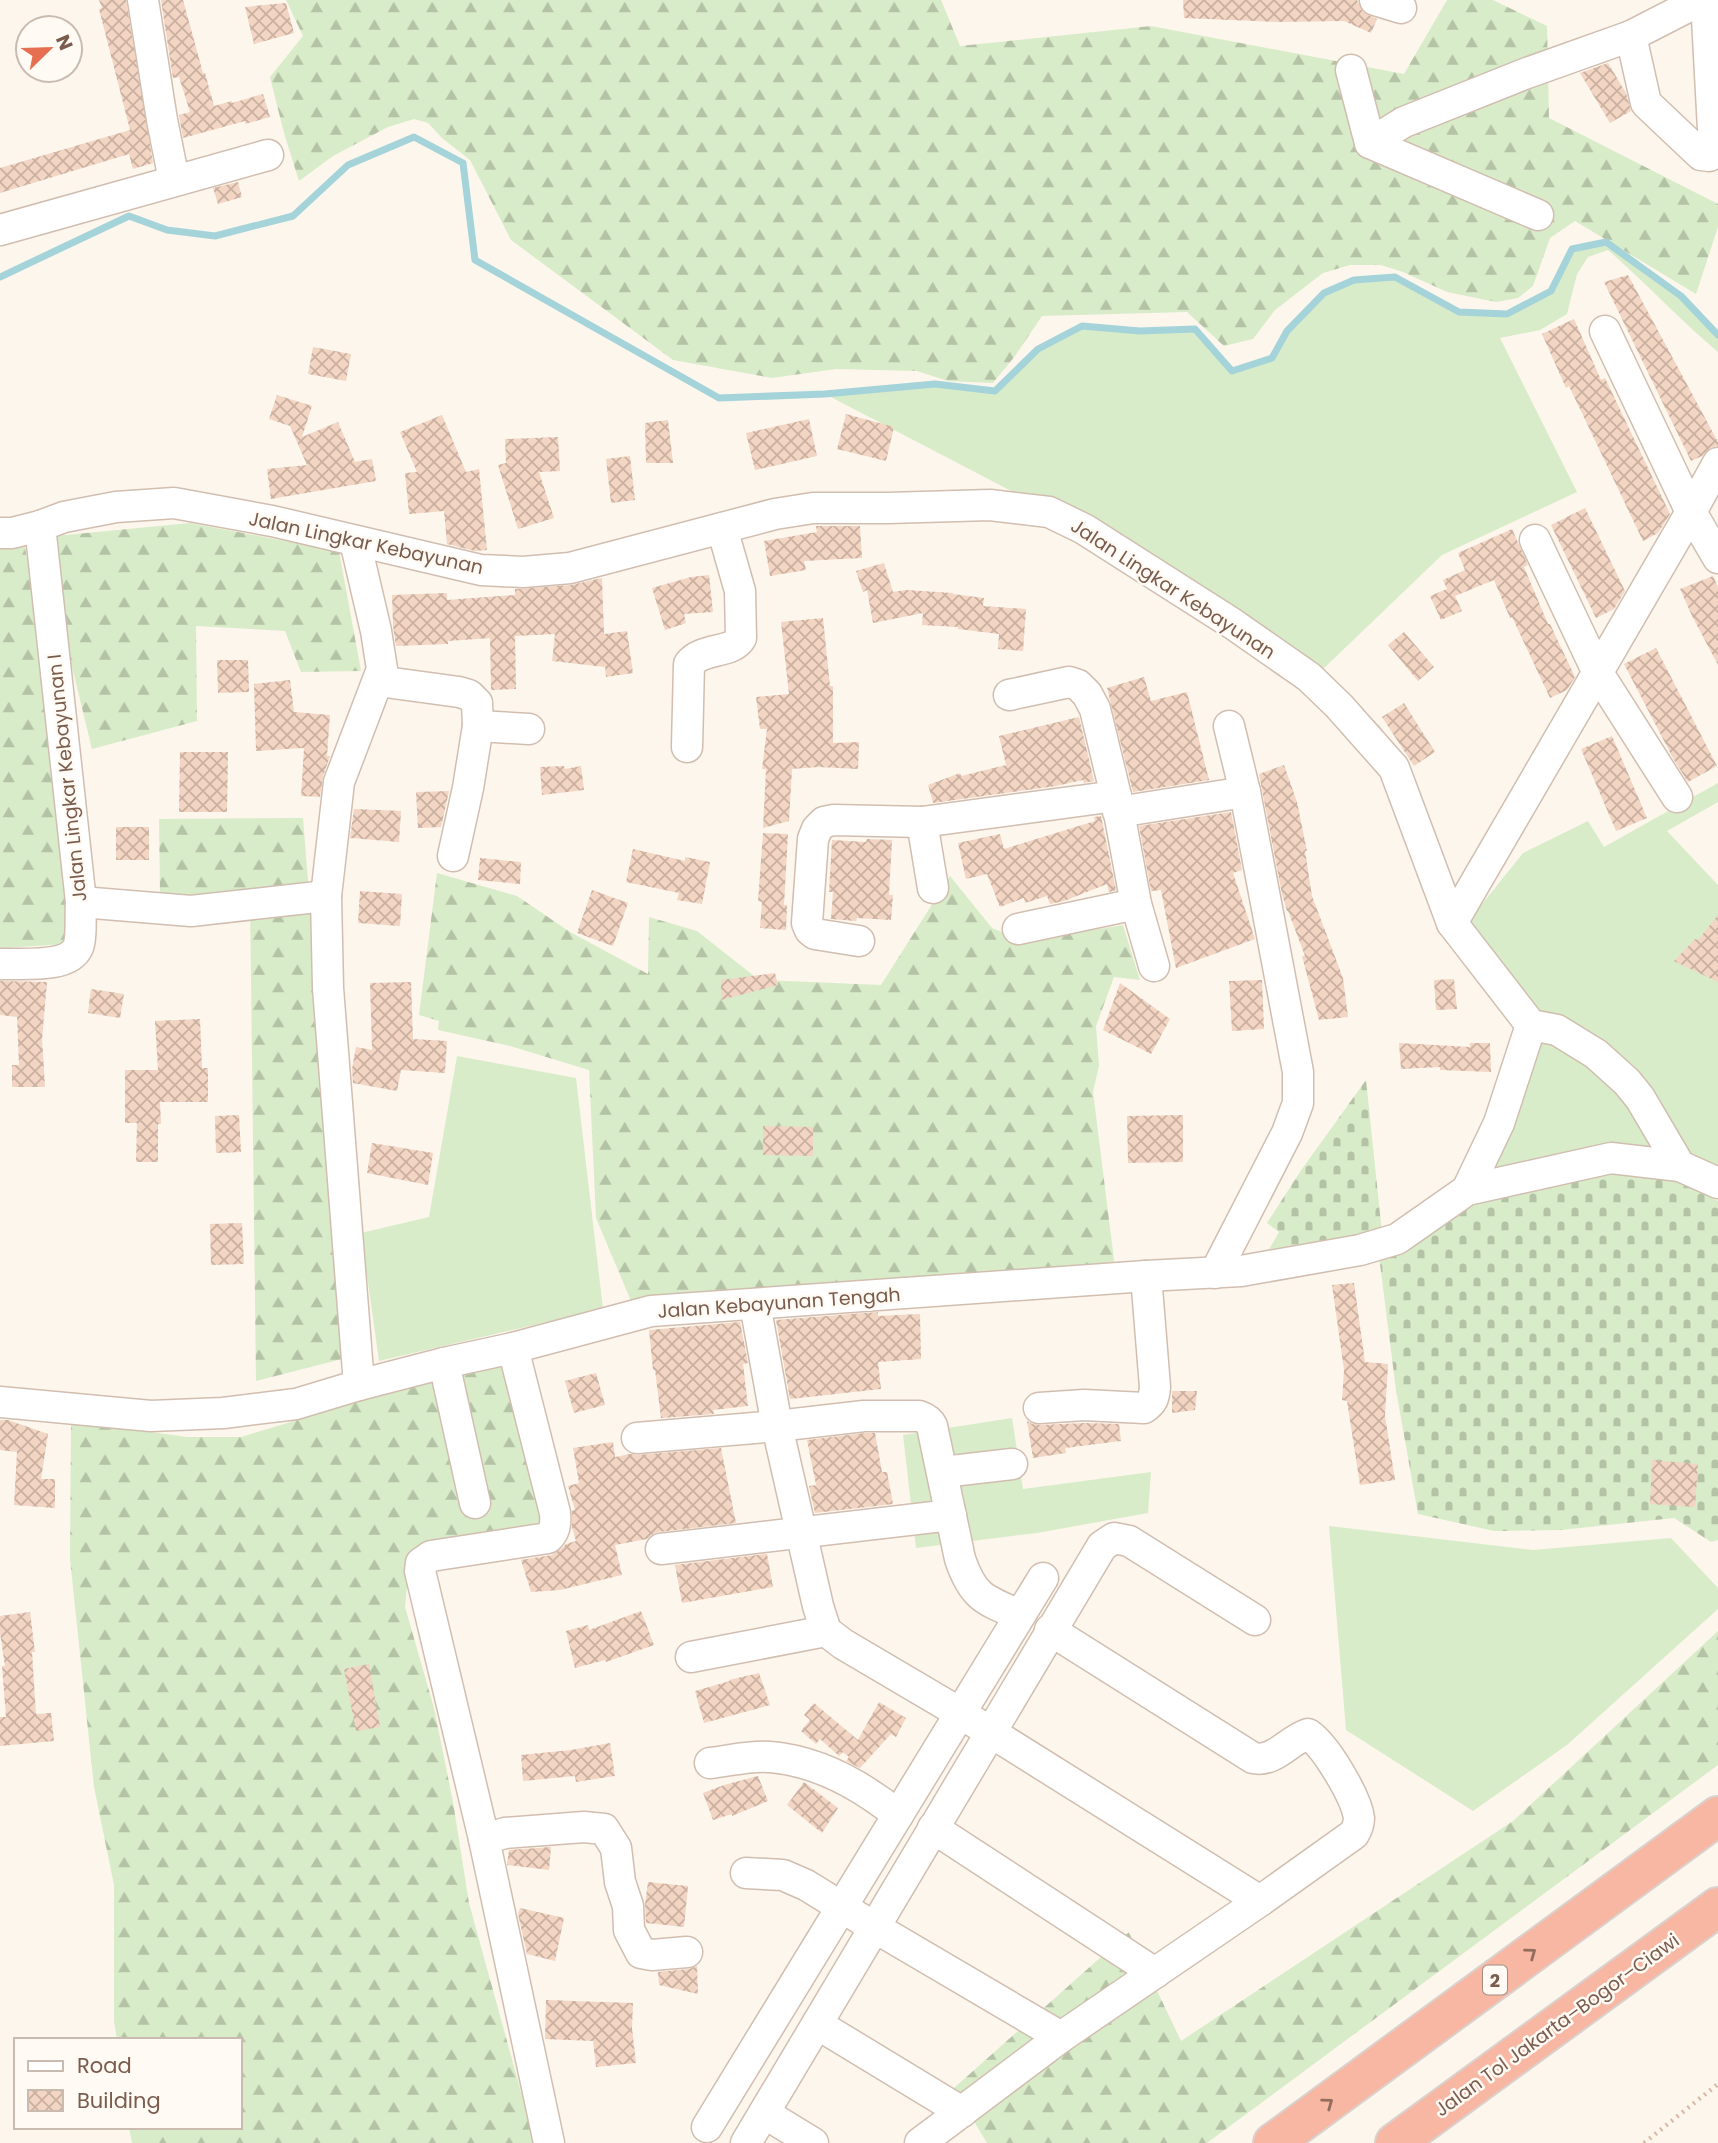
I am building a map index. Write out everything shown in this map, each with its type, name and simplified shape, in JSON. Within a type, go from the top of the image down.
[{"type":"highway","name":"2","points":[[1273,2143],[1718,1816]]},
{"type":"highway","name":"Jalan Tol Jakarta–Bogor–Ciawi","points":[[1395,2143],[1718,1907]]},
{"type":"street","points":[[144,0],[174,180]]},
{"type":"street","points":[[1370,143],[1404,122],[1631,36],[1701,0]]},
{"type":"street","points":[[1631,36],[1646,103],[1701,155],[1709,156],[1714,148],[1706,0]]},
{"type":"street","points":[[1351,70],[1370,143]]},
{"type":"street","points":[[1370,143],[1538,215]]},
{"type":"street","points":[[0,230],[268,155]]},
{"type":"street","points":[[1605,331],[1691,512],[1718,558]]},
{"type":"street","points":[[1452,923],[1718,463]]},
{"type":"street","name":"Jalan Lingkar Kebayunan","points":[[0,533],[12,533],[64,517],[116,507],[174,503],[272,522],[481,570],[523,572],[570,568],[775,513],[813,508],[888,509],[990,505],[1049,512],[1084,529],[1233,624],[1309,677],[1339,706],[1394,768],[1452,923],[1531,1025]]},
{"type":"street","name":"Jalan Lingkar Kebayunan I","points":[[0,964],[56,962],[73,954],[79,946],[81,902],[40,526]]},
{"type":"street","points":[[687,747],[689,664],[699,655],[736,645],[741,638],[740,591],[722,528]]},
{"type":"street","points":[[1535,540],[1598,673],[1677,797]]},
{"type":"street","points":[[355,541],[376,631],[382,670],[339,782],[326,896],[328,988],[359,1385]]},
{"type":"street","points":[[378,681],[469,695],[477,704],[478,726],[453,856]]},
{"type":"street","points":[[1009,695],[1069,682],[1078,685],[1087,694],[1095,709],[1136,904],[1154,966]]},
{"type":"street","points":[[478,726],[529,729]]},
{"type":"street","points":[[1229,726],[1245,792],[1298,1072],[1298,1103],[1232,1274]]},
{"type":"street","points":[[859,941],[814,934],[807,923],[813,839],[824,822],[922,822],[1245,792]]},
{"type":"street","points":[[922,822],[933,888]]},
{"type":"street","points":[[81,902],[191,911],[326,896]]},
{"type":"street","points":[[1018,929],[1136,904]]},
{"type":"street","points":[[1531,1025],[1557,1030],[1596,1054],[1627,1082],[1640,1098],[1680,1166]]},
{"type":"street","name":"Jalan Kebayunan Tengah","points":[[1467,1190],[1499,1123],[1531,1025]]},
{"type":"street","name":"Jalan Kebayunan Tengah","points":[[0,1402],[151,1416],[223,1413],[296,1404],[359,1385],[651,1311],[1146,1276],[1232,1274],[1360,1250],[1397,1239],[1467,1190],[1611,1157],[1680,1166],[1718,1183]]},
{"type":"street","points":[[1039,1408],[1084,1405],[1144,1408],[1151,1404],[1155,1387],[1146,1276]]},
{"type":"street","points":[[755,1304],[776,1426],[818,1606],[827,1631],[843,1644],[960,1713],[1260,1901]]},
{"type":"street","points":[[513,1348],[555,1513],[553,1533],[548,1538],[431,1556],[421,1563],[421,1571],[484,1839],[549,2143]]},
{"type":"street","points":[[444,1363],[475,1503]]},
{"type":"street","points":[[637,1438],[864,1416],[919,1416],[929,1421],[932,1426],[966,1578],[975,1591],[988,1602],[1020,1615]]},
{"type":"street","points":[[943,1472],[1012,1464]]},
{"type":"street","points":[[661,1549],[951,1516]]},
{"type":"street","points":[[746,2143],[1102,1546],[1114,1538],[1129,1541],[1255,1620]]},
{"type":"street","points":[[707,2127],[1043,1578]]},
{"type":"street","points":[[920,2143],[1061,2037],[1260,1901],[1354,1834],[1358,1827],[1359,1818],[1340,1774],[1330,1758],[1308,1734],[1261,1760],[1253,1758],[1050,1630]]},
{"type":"street","points":[[691,1657],[827,1631]]},
{"type":"street","points":[[710,1763],[769,1757],[816,1766],[869,1792],[898,1815]]},
{"type":"street","points":[[484,1839],[505,1833],[584,1827],[604,1829],[616,1848],[620,1882],[628,1906],[629,1930],[641,1953],[652,1955],[687,1952]]},
{"type":"street","points":[[933,1828],[1155,1973]]},
{"type":"street","points":[[746,1872],[783,1875],[806,1885],[1061,2037]]},
{"type":"street","points":[[817,2024],[962,2112]]},
{"type":"street","points":[[764,2113],[813,2143]]},
{"type":"path","points":[[1644,2143],[1718,2084]]},
{"type":"green space","points":[[286,0],[941,0],[960,46],[1151,26],[1404,74],[1447,0],[1493,0],[1547,26],[1549,118],[1718,204],[1718,227],[1696,294],[1575,221],[1550,238],[1533,286],[1518,298],[1496,302],[1447,292],[1381,265],[1350,265],[1323,273],[1275,310],[1253,339],[1224,346],[1187,312],[1042,316],[993,383],[948,381],[917,371],[836,369],[772,378],[673,360],[511,240],[470,160],[428,123],[414,119],[388,127],[333,156],[299,181],[270,77],[303,36]]},
{"type":"green space","points":[[1606,242],[1681,296],[1718,335],[1718,352],[1608,250],[1588,257],[1577,274],[1567,314],[1540,330],[1500,338],[1577,492],[1442,555],[1321,671],[1381,727],[1402,768],[1466,924],[1523,853],[1588,821],[1604,847],[1718,783],[1718,802],[1667,831],[1718,885],[1718,1183],[1680,1166],[1611,1158],[1467,1190],[1499,1123],[1531,1025],[1452,923],[1394,768],[1339,706],[1309,677],[1233,624],[1084,529],[825,394],[935,384],[995,391],[1038,349],[1082,326],[1140,331],[1195,329],[1232,371],[1272,358],[1287,331],[1324,293],[1354,280],[1395,277],[1459,312],[1507,314],[1551,291],[1572,249]]},
{"type":"green space","points":[[190,523],[339,551],[361,671],[301,672],[285,631],[196,626],[197,721],[92,749],[64,634],[45,537]]},
{"type":"green space","points":[[0,541],[24,541],[68,802],[71,944],[0,948]]},
{"type":"green space","points":[[303,818],[346,1358],[256,1381],[250,898],[160,893],[159,819]]},
{"type":"green space","points":[[437,873],[517,896],[570,932],[648,974],[649,917],[697,931],[759,980],[881,985],[950,876],[992,928],[1024,941],[1123,925],[1140,980],[1114,977],[1096,1026],[1099,1066],[1093,1092],[1115,1268],[631,1301],[596,1218],[589,1070],[510,1046],[438,1030],[439,1021],[419,1015]]},
{"type":"green space","points":[[457,1056],[576,1078],[603,1309],[379,1361],[361,1233],[429,1217]]},
{"type":"green space","points":[[1366,1080],[1382,1233],[1263,1260],[1279,1232],[1267,1223]]},
{"type":"green space","points":[[1624,1169],[1679,1179],[1718,1201],[1718,1540],[1711,1542],[1674,1518],[1561,1530],[1494,1531],[1418,1514],[1396,1390],[1379,1256],[1407,1249],[1478,1202]]},
{"type":"green space","points":[[508,1357],[542,1530],[410,1557],[405,1607],[434,1708],[469,1903],[535,2143],[132,2143],[129,2129],[242,2129],[242,2038],[117,2038],[114,2021],[114,1885],[94,1787],[70,1559],[71,1421],[187,1437],[241,1437]]},
{"type":"green space","points":[[1012,1418],[1023,1489],[1151,1472],[1148,1513],[1037,1533],[916,1548],[903,1435]]},
{"type":"green space","points":[[1329,1526],[1533,1550],[1671,1538],[1718,1588],[1718,1609],[1567,1745],[1473,1811],[1346,1730]]},
{"type":"green space","points":[[1718,1631],[1718,1765],[1207,2143],[987,2143],[954,2088],[1129,1932],[1181,2041],[1513,1821]]},
{"type":"building","points":[[99,0],[126,0],[153,163],[133,169],[129,154],[0,193],[0,168],[130,130]]},
{"type":"building","points":[[161,0],[183,0],[214,106],[263,94],[270,117],[183,138],[179,115],[190,112],[179,77],[173,78]]},
{"type":"building","points":[[1183,0],[1357,0],[1363,12],[1377,19],[1371,33],[1344,21],[1277,22],[1184,18]]},
{"type":"building","points":[[286,3],[294,33],[254,44],[245,7]]},
{"type":"building","points":[[1608,63],[1626,93],[1631,111],[1610,123],[1580,73]]},
{"type":"building","points":[[238,182],[242,197],[218,204],[213,188]]},
{"type":"building","points":[[1628,275],[1718,442],[1718,446],[1710,448],[1691,461],[1604,282]]},
{"type":"building","points":[[1574,319],[1601,380],[1605,378],[1670,514],[1658,533],[1643,541],[1569,386],[1566,388],[1542,334]]},
{"type":"building","points":[[313,347],[351,354],[346,381],[308,374]]},
{"type":"building","points":[[277,395],[312,406],[302,437],[338,422],[355,462],[372,459],[376,481],[271,499],[267,469],[307,465],[290,426],[269,419]]},
{"type":"building","points":[[846,414],[894,427],[886,461],[837,449]]},
{"type":"building","points":[[442,415],[466,472],[479,469],[487,550],[475,551],[447,544],[444,511],[409,514],[405,473],[417,472],[400,432]]},
{"type":"building","points":[[809,419],[817,456],[755,470],[746,433]]},
{"type":"building","points":[[668,420],[673,463],[646,463],[645,423]]},
{"type":"building","points":[[558,437],[560,471],[539,472],[554,518],[518,529],[498,465],[506,463],[505,439]]},
{"type":"building","points":[[630,456],[635,500],[611,503],[606,459]]},
{"type":"building","points":[[1585,508],[1625,591],[1614,609],[1596,618],[1551,525]]},
{"type":"building","points":[[816,526],[860,526],[862,558],[804,561],[806,570],[770,576],[764,541],[817,532]]},
{"type":"building","points":[[1512,529],[1528,565],[1524,567],[1548,624],[1575,677],[1567,690],[1550,698],[1494,580],[1455,596],[1462,611],[1441,620],[1430,596],[1447,589],[1443,580],[1465,570],[1458,553]]},
{"type":"building","points":[[884,563],[893,592],[906,590],[953,593],[984,598],[983,606],[1026,609],[1023,651],[998,649],[999,634],[958,627],[922,625],[923,613],[873,623],[867,590],[863,592],[856,571]]},
{"type":"building","points":[[709,575],[713,612],[684,614],[686,623],[665,630],[652,588]]},
{"type":"building","points":[[1713,576],[1718,587],[1718,665],[1680,589]]},
{"type":"building","points":[[602,578],[604,634],[627,631],[633,673],[606,677],[605,667],[552,661],[555,634],[515,636],[516,689],[491,690],[490,638],[448,641],[448,644],[396,646],[392,595],[447,593],[447,600],[515,595],[515,589],[571,585]]},
{"type":"building","points":[[823,618],[830,686],[833,686],[833,743],[859,742],[858,769],[792,769],[789,821],[763,828],[766,769],[762,769],[767,729],[760,729],[756,697],[789,694],[781,622]]},
{"type":"building","points":[[1404,632],[1434,667],[1418,681],[1388,645]]},
{"type":"building","points":[[1656,648],[1717,766],[1688,782],[1624,664]]},
{"type":"building","points":[[217,660],[248,660],[249,692],[218,693]]},
{"type":"building","points":[[1144,677],[1151,701],[1187,692],[1209,780],[1133,792],[1107,688]]},
{"type":"building","points":[[290,680],[294,712],[330,715],[327,756],[330,756],[320,797],[301,796],[304,748],[256,751],[254,684]]},
{"type":"building","points":[[1404,703],[1435,752],[1414,766],[1382,717]]},
{"type":"building","points":[[1079,717],[1094,781],[1084,783],[1083,780],[933,803],[928,785],[960,773],[961,776],[1006,765],[999,736]]},
{"type":"building","points":[[1612,736],[1647,818],[1616,831],[1581,749]]},
{"type":"building","points":[[180,752],[228,752],[227,812],[179,812]]},
{"type":"building","points":[[1284,765],[1297,802],[1307,851],[1312,896],[1343,978],[1348,1017],[1319,1020],[1302,956],[1305,956],[1282,894],[1259,774]]},
{"type":"building","points":[[564,766],[565,769],[581,766],[584,790],[542,795],[540,767]]},
{"type":"building","points":[[449,791],[441,827],[418,828],[416,792]]},
{"type":"building","points":[[354,809],[401,811],[399,842],[350,838]]},
{"type":"building","points":[[1231,812],[1242,870],[1233,873],[1255,939],[1176,968],[1161,890],[1151,891],[1139,826]]},
{"type":"building","points":[[1101,816],[1116,890],[1109,892],[1107,884],[1064,901],[1050,904],[1047,896],[1025,903],[1024,898],[1000,907],[987,874],[966,879],[958,843],[1000,834],[1004,849],[1095,821],[1094,817]]},
{"type":"building","points":[[116,827],[149,827],[149,860],[116,860]]},
{"type":"building","points":[[763,833],[788,834],[784,905],[787,905],[786,930],[760,928],[762,902],[758,901]]},
{"type":"building","points":[[867,839],[892,840],[889,895],[893,895],[891,920],[831,919],[833,892],[829,892],[832,840],[866,842]]},
{"type":"building","points":[[633,849],[685,861],[685,857],[710,862],[702,904],[677,900],[679,893],[626,882]]},
{"type":"building","points":[[480,858],[521,862],[520,884],[478,880]]},
{"type":"building","points":[[592,890],[628,903],[613,946],[577,933]]},
{"type":"building","points":[[360,891],[402,894],[400,926],[358,923]]},
{"type":"building","points":[[1718,915],[1718,982],[1674,961],[1695,939],[1698,940]]},
{"type":"building","points":[[775,973],[778,985],[721,1000],[721,980]]},
{"type":"building","points":[[1454,979],[1457,1009],[1436,1010],[1434,980]]},
{"type":"building","points":[[1262,980],[1264,1029],[1232,1031],[1229,981]]},
{"type":"building","points":[[0,981],[47,982],[42,1039],[45,1087],[12,1087],[12,1065],[19,1065],[17,1017],[0,1015]]},
{"type":"building","points":[[411,982],[413,1039],[447,1041],[445,1073],[401,1070],[397,1091],[353,1083],[352,1069],[356,1047],[372,1050],[370,983]]},
{"type":"building","points":[[1120,983],[1170,1019],[1151,1054],[1103,1030]]},
{"type":"building","points":[[91,989],[124,994],[120,1018],[88,1013]]},
{"type":"building","points":[[200,1019],[202,1068],[208,1068],[208,1102],[160,1102],[158,1162],[136,1162],[137,1123],[125,1123],[125,1070],[158,1070],[155,1021]]},
{"type":"building","points":[[1399,1043],[1470,1047],[1470,1043],[1490,1043],[1491,1072],[1440,1070],[1440,1067],[1401,1069]]},
{"type":"building","points":[[239,1115],[241,1152],[216,1153],[215,1116]]},
{"type":"building","points":[[1183,1115],[1183,1162],[1128,1163],[1127,1116]]},
{"type":"building","points":[[763,1126],[813,1127],[813,1156],[763,1155]]},
{"type":"building","points":[[372,1143],[433,1153],[428,1185],[367,1173]]},
{"type":"building","points":[[242,1223],[244,1264],[211,1265],[210,1224]]},
{"type":"building","points":[[1354,1283],[1365,1362],[1388,1364],[1385,1416],[1395,1480],[1360,1485],[1347,1401],[1342,1400],[1344,1370],[1332,1285]]},
{"type":"building","points":[[878,1312],[878,1316],[920,1314],[921,1359],[878,1362],[881,1389],[790,1399],[776,1320]]},
{"type":"building","points":[[740,1322],[748,1363],[743,1364],[748,1406],[713,1410],[714,1414],[661,1418],[649,1330]]},
{"type":"building","points":[[596,1373],[605,1405],[574,1413],[565,1381]]},
{"type":"building","points":[[1172,1391],[1197,1391],[1195,1410],[1172,1413]]},
{"type":"building","points":[[0,1420],[8,1420],[48,1434],[41,1479],[55,1479],[55,1508],[14,1505],[17,1452],[0,1450]]},
{"type":"building","points":[[1027,1421],[1040,1425],[1119,1424],[1121,1441],[1065,1448],[1066,1453],[1033,1458]]},
{"type":"building","points":[[875,1433],[882,1472],[887,1472],[893,1504],[815,1513],[809,1486],[816,1485],[807,1440]]},
{"type":"building","points":[[613,1442],[615,1457],[721,1448],[736,1523],[659,1532],[647,1539],[615,1545],[622,1575],[560,1590],[531,1592],[521,1560],[552,1555],[566,1544],[576,1541],[572,1527],[572,1511],[575,1510],[568,1486],[579,1483],[573,1448]]},
{"type":"building","points":[[1652,1460],[1698,1464],[1695,1507],[1650,1504]]},
{"type":"building","points":[[767,1554],[773,1587],[682,1603],[675,1565]]},
{"type":"building","points":[[641,1611],[654,1645],[606,1662],[605,1660],[575,1668],[566,1631],[588,1625],[589,1630]]},
{"type":"building","points":[[30,1612],[35,1652],[32,1652],[36,1714],[51,1713],[54,1741],[0,1746],[0,1717],[6,1717],[0,1616]]},
{"type":"building","points":[[369,1664],[380,1727],[356,1731],[344,1669]]},
{"type":"building","points":[[759,1673],[770,1705],[704,1723],[695,1691]]},
{"type":"building","points":[[879,1702],[906,1718],[896,1737],[891,1734],[860,1768],[846,1761],[849,1757],[843,1752],[839,1756],[820,1739],[816,1744],[801,1731],[810,1720],[804,1715],[814,1703],[858,1740]]},
{"type":"building","points":[[610,1743],[615,1776],[576,1782],[575,1776],[523,1781],[521,1755]]},
{"type":"building","points":[[758,1776],[768,1801],[732,1816],[713,1820],[703,1793]]},
{"type":"building","points":[[804,1782],[838,1808],[822,1833],[787,1805]]},
{"type":"building","points":[[551,1847],[549,1870],[507,1865],[509,1850]]},
{"type":"building","points":[[648,1882],[688,1886],[684,1927],[646,1923]]},
{"type":"building","points":[[520,1908],[564,1918],[555,1961],[527,1954],[518,1914]]},
{"type":"building","points":[[697,1966],[698,1994],[659,1985],[658,1972]]},
{"type":"building","points":[[546,2000],[633,2003],[632,2028],[636,2063],[596,2067],[593,2041],[545,2039]]},
{"type":"waterway","points":[[0,277],[129,216],[167,230],[215,236],[293,216],[348,165],[414,137],[463,163],[475,260],[719,398],[825,394],[935,384],[995,391],[1038,349],[1082,326],[1140,331],[1195,329],[1232,371],[1272,358],[1287,331],[1324,293],[1354,280],[1395,277],[1459,312],[1507,314],[1551,291],[1572,249],[1606,242],[1681,296],[1718,335]]}]
